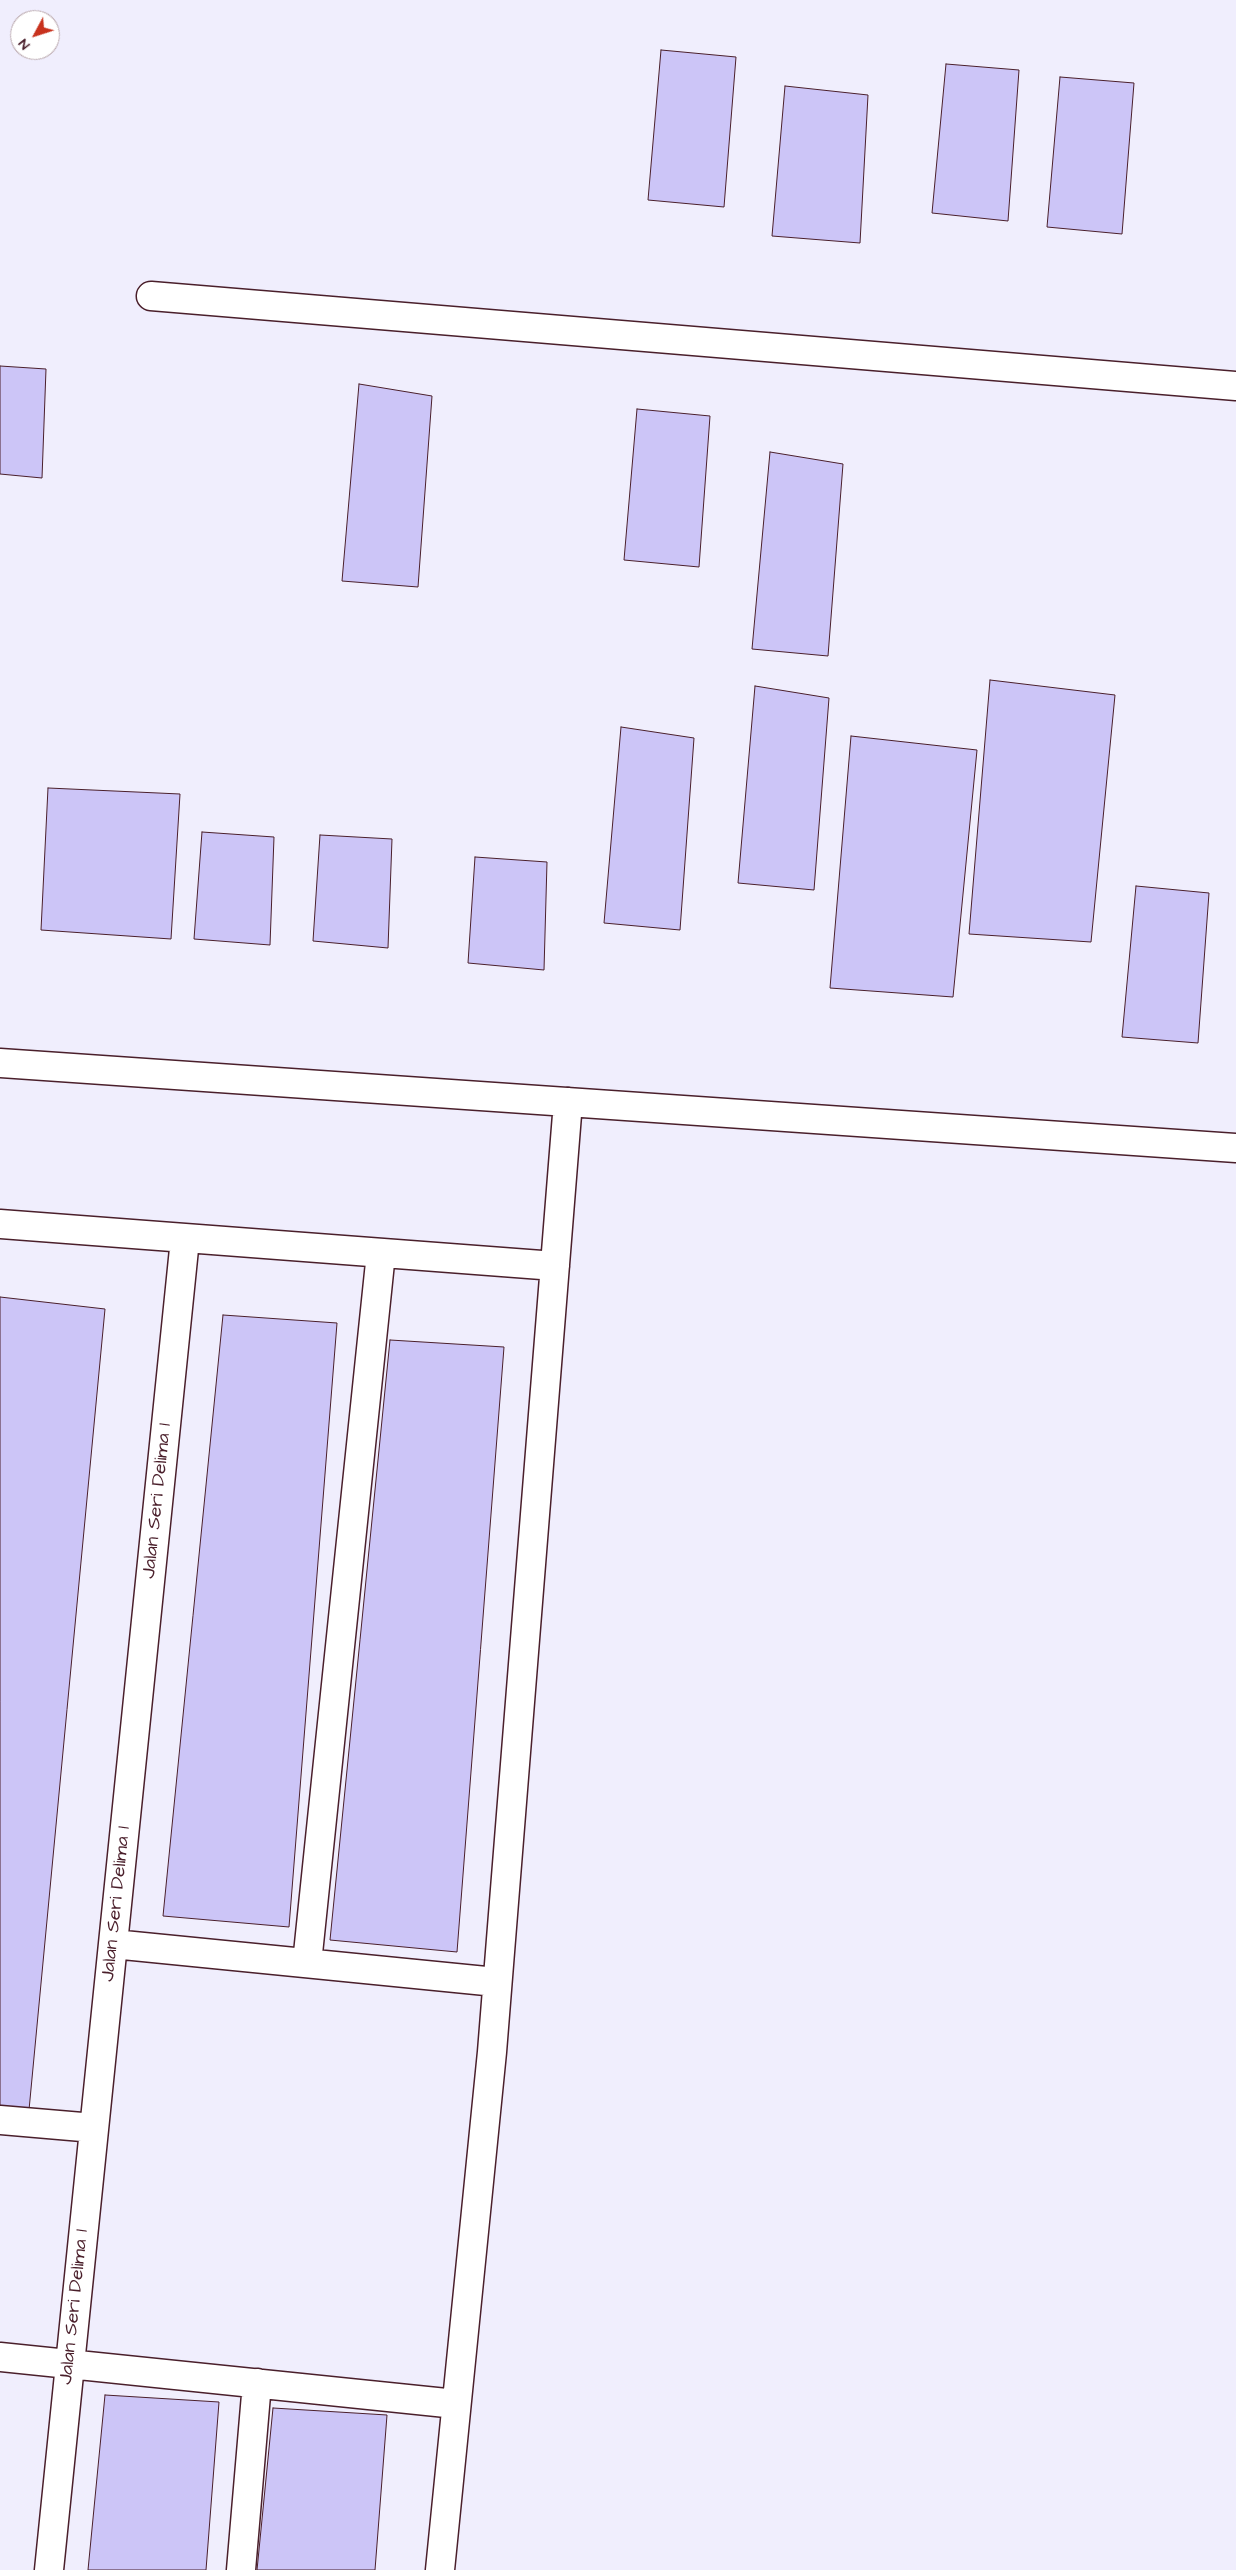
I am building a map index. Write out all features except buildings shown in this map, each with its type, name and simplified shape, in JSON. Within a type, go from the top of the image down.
[{"type":"street","points":[[151,296],[1236,386]]},
{"type":"street","points":[[0,1063],[1236,1148]]},
{"type":"street","points":[[440,2570],[496,1982],[568,1102]]},
{"type":"street","points":[[0,1224],[554,1266]]},
{"type":"street","name":"Jalan Seri Delima 1","points":[[48,2570],[185,1238]]},
{"type":"street","points":[[307,1963],[381,1254]]},
{"type":"street","points":[[113,1944],[496,1982]]},
{"type":"street","points":[[0,2120],[94,2128]]},
{"type":"street","points":[[0,2357],[456,2404]]},
{"type":"street","points":[[241,2570],[257,2383]]}]
